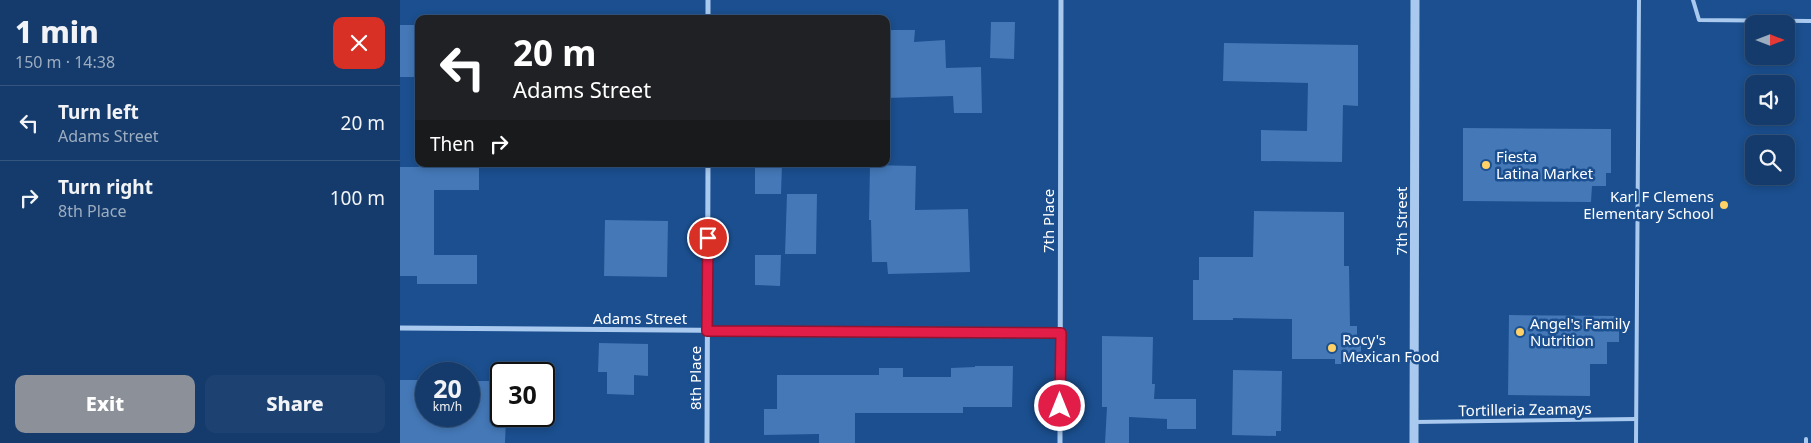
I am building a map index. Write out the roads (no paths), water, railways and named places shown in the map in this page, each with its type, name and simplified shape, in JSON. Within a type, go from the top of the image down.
[{"type":"street","points":[[708,0],[708,15]]},
{"type":"street","name":"7th Place","points":[[1060,443],[1061,0]]},
{"type":"street","name":"7th Street","points":[[1414,443],[1415,0]]},
{"type":"street","name":"8th Place","points":[[707,443],[708,167]]},
{"type":"street","name":"Adams Street","points":[[400,328],[1061,333]]},
{"type":"lane","points":[[1636,443],[1639,0]]},
{"type":"lane","points":[[1693,0],[1699,20],[1811,21]]},
{"type":"lane","name":"Tortilleria Zeamays","points":[[1414,422],[1636,419]]},
{"type":"place","name":"Fiesta Latina Market","points":[[1486,165]]},
{"type":"place","name":"Karl F Clemens Elementary School","points":[[1724,205]]},
{"type":"place","name":"Angel's Family Nutrition","points":[[1520,332]]},
{"type":"place","name":"Rocy's Mexican Food","points":[[1332,348]]}]
